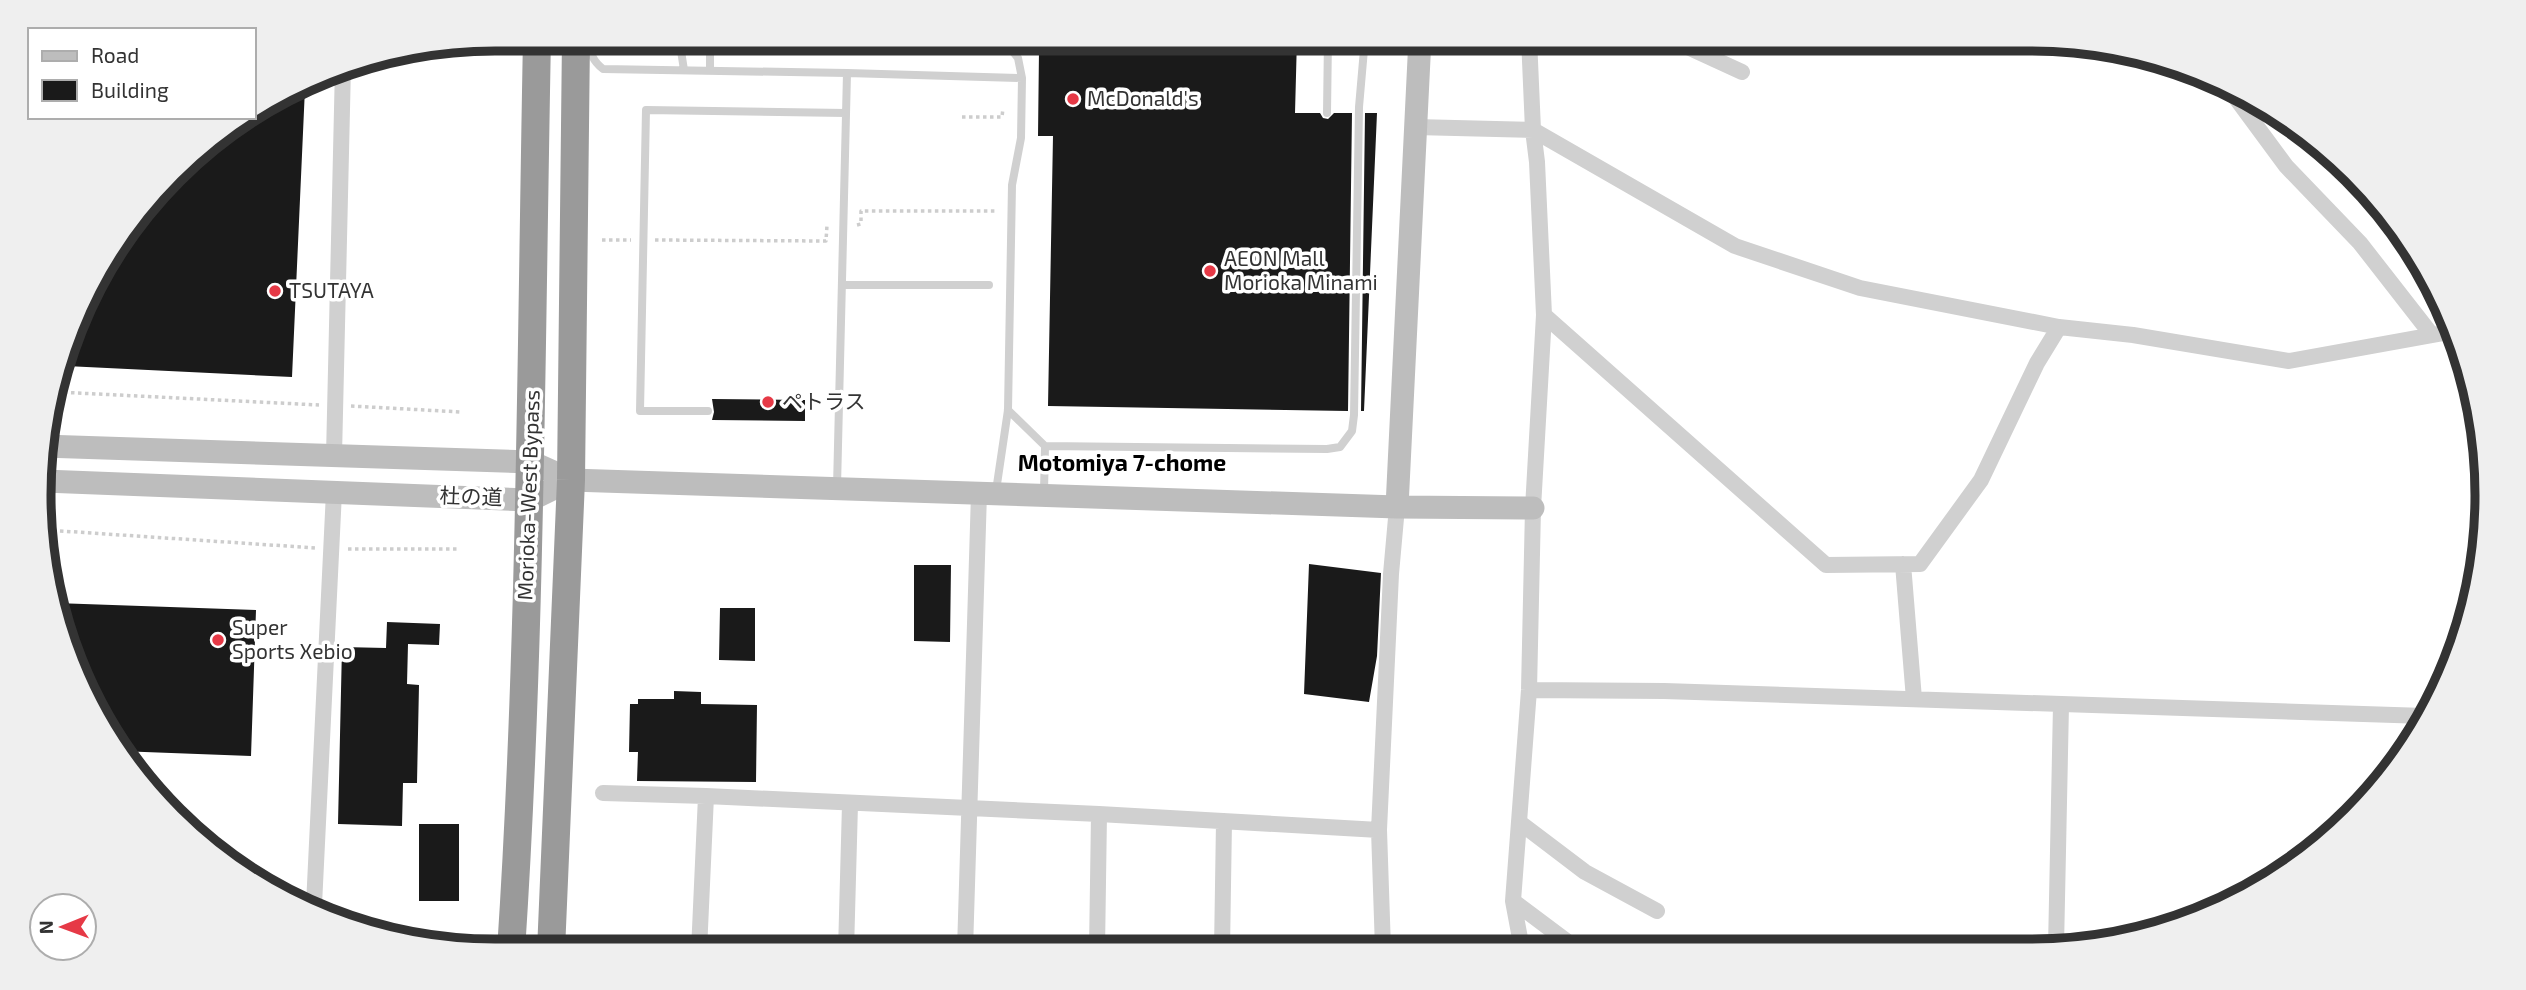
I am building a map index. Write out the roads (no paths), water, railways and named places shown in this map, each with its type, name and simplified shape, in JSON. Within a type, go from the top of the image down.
[{"type":"highway","name":"Morioka-West Bypass","points":[[512,939],[518,853],[530,500],[537,51]]},
{"type":"highway","name":"Morioka-West Bypass","points":[[552,939],[571,480],[576,51]]},
{"type":"street","points":[[1383,939],[1379,831],[1419,51]]},
{"type":"street","points":[[1520,939],[1513,901],[1529,690],[1533,508],[1544,315],[1529,51]]},
{"type":"street","points":[[1696,51],[1742,72]]},
{"type":"street","points":[[334,456],[343,78]]},
{"type":"street","points":[[2240,103],[2286,166],[2360,243],[2431,334]]},
{"type":"street","points":[[1415,127],[1533,130],[1735,246],[1860,288],[2059,327],[2133,335],[2289,361],[2444,332]]},
{"type":"street","points":[[1544,315],[1826,565],[1920,564],[1980,480],[2037,363],[2059,327]]},
{"type":"street","name":"杜の道","points":[[54,446],[531,462],[571,480]]},
{"type":"street","name":"杜の道","points":[[51,481],[530,500],[571,480]]},
{"type":"street","points":[[571,480],[1396,507],[1533,508]]},
{"type":"street","points":[[314,900],[334,492]]},
{"type":"street","points":[[965,939],[968,809],[987,494]]},
{"type":"street","points":[[1903,564],[1914,699]]},
{"type":"street","points":[[1529,690],[1664,691],[2417,716]]},
{"type":"street","points":[[2056,938],[2061,705]]},
{"type":"street","points":[[603,793],[1099,814],[1379,831]]},
{"type":"street","points":[[700,939],[706,796]]},
{"type":"street","points":[[846,939],[850,804]]},
{"type":"street","points":[[1097,939],[1099,814]]},
{"type":"street","points":[[1222,939],[1224,821]]},
{"type":"street","points":[[1519,822],[1586,872],[1657,911]]},
{"type":"street","points":[[1513,901],[1564,939]]},
{"type":"lane","points":[[590,51],[594,62],[603,69],[1021,78]]},
{"type":"lane","points":[[681,51],[684,70]]},
{"type":"lane","points":[[710,51],[710,71]]},
{"type":"lane","points":[[987,494],[1008,410],[1012,185],[1021,138],[1021,78],[1018,58],[1012,51]]},
{"type":"lane","points":[[1327,113],[1328,51]]},
{"type":"lane","points":[[1008,410],[1045,446],[1340,447],[1352,432],[1354,415],[1359,107],[1364,51]]},
{"type":"lane","points":[[837,489],[847,74]]},
{"type":"lane","points":[[708,411],[640,411],[646,110],[846,113]]},
{"type":"lane","points":[[842,285],[989,285]]},
{"type":"lane","points":[[1044,495],[1045,446]]},
{"type":"place","name":"McDonald's","points":[[1073,99]]},
{"type":"place","name":"AEON Mall Morioka Minami","points":[[1210,271]]},
{"type":"place","name":"TSUTAYA","points":[[275,291]]},
{"type":"place","name":"ペトラス","points":[[768,402]]},
{"type":"place","name":"Super Sports Xebio","points":[[218,640]]},
{"type":"district","name":"Motomiya 7-chome","points":[[1122,463]]}]
